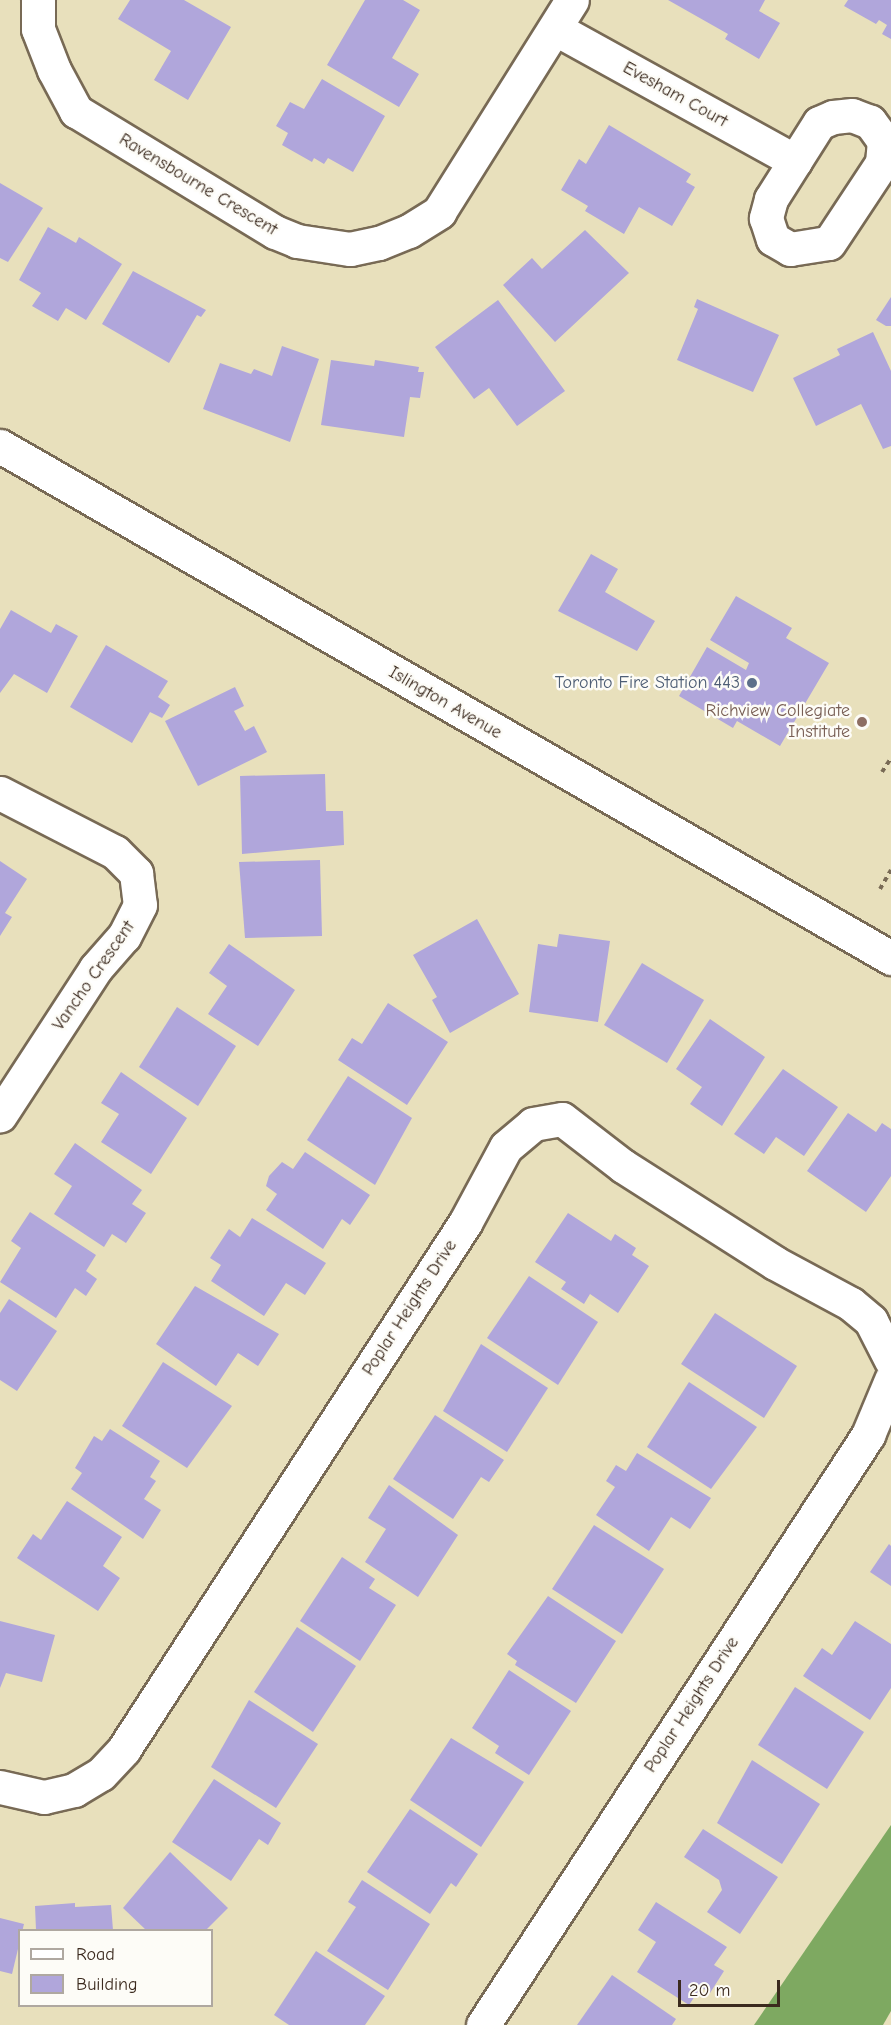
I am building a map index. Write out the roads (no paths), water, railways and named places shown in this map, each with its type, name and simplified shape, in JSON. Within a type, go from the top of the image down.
[{"type":"street","name":"Ravensbourne Crescent","points":[[38,0],[38,29],[75,111],[275,232],[297,241],[350,249],[399,235],[439,212],[572,0]]},
{"type":"street","name":"Evesham Court","points":[[555,29],[795,161]]},
{"type":"street","name":"Islington Avenue","points":[[0,446],[891,958]]},
{"type":"street","name":"Vancho Crescent","points":[[0,793],[115,852],[136,873],[141,905],[124,936],[96,968],[0,1115]]},
{"type":"street","name":"Poplar Heights Drive","points":[[0,1787],[44,1797],[74,1790],[101,1774],[124,1749],[465,1223],[506,1147],[533,1124],[562,1119],[633,1173],[775,1263],[851,1304],[871,1321],[891,1360]]},
{"type":"street","name":"Poplar Heights Drive","points":[[483,2025],[868,1435],[891,1380]]},
{"type":"place","name":"Toronto Fire Station 443","points":[[752,683]]},
{"type":"place","name":"Richview Collegiate Institute","points":[[862,722]]}]
